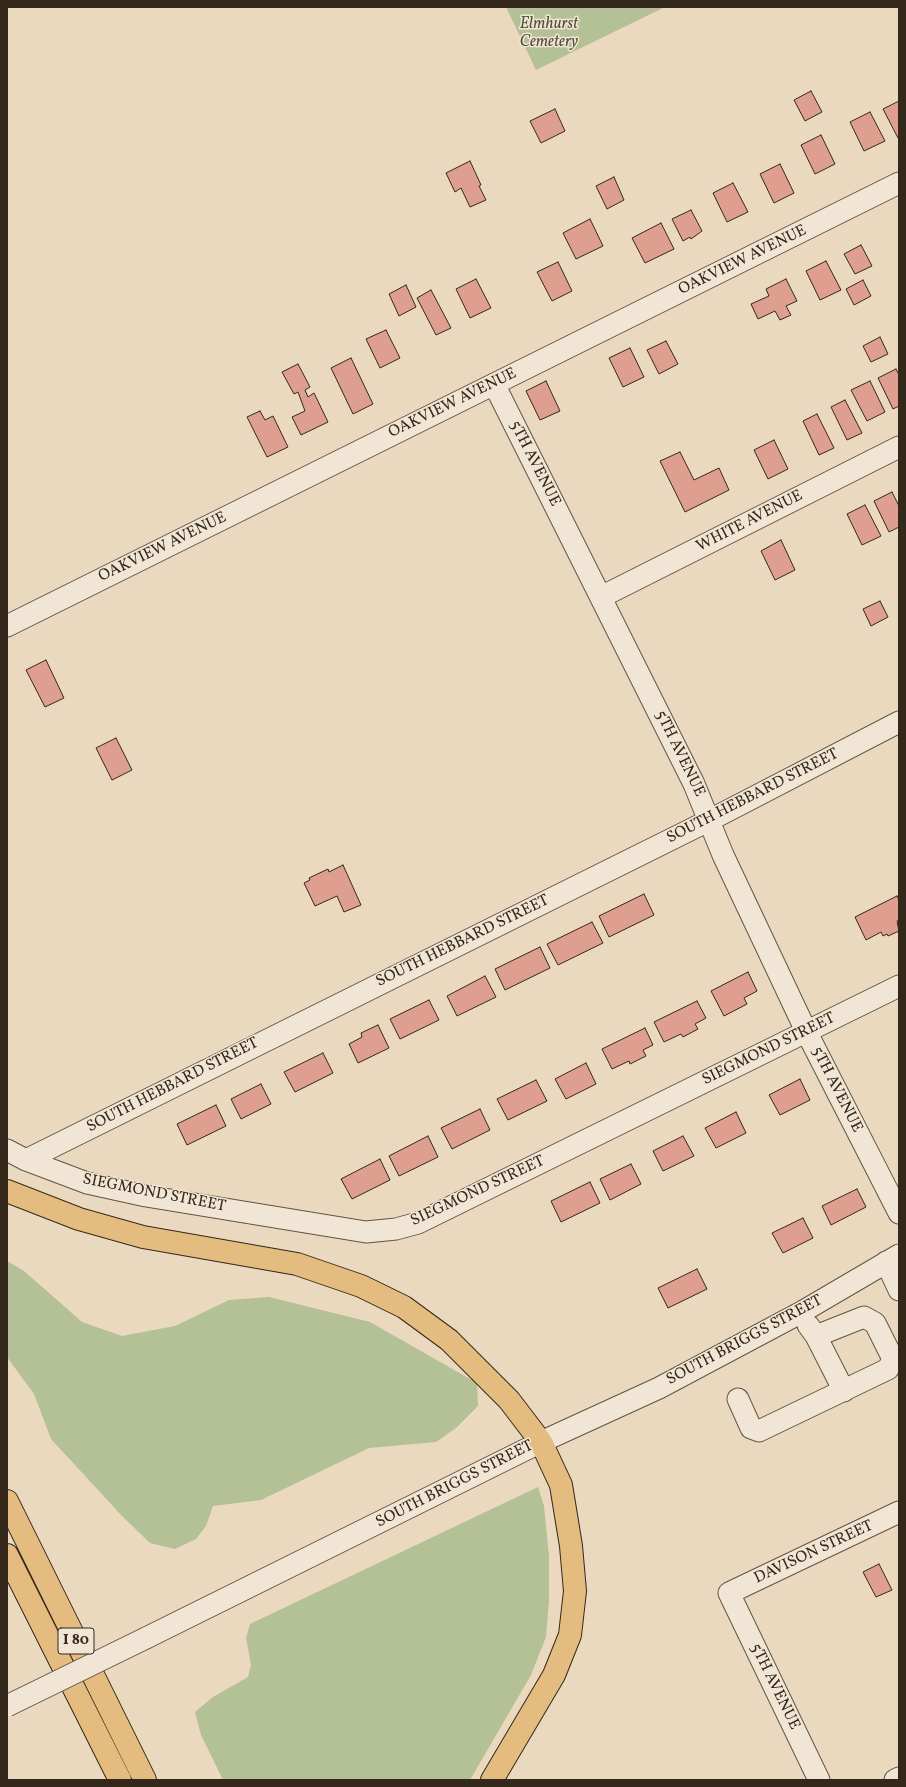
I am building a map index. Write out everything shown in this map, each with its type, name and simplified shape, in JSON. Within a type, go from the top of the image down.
[{"type":"highway","points":[[7,1191],[79,1219],[143,1237],[297,1264],[361,1286],[404,1307],[449,1340],[509,1400],[541,1442],[561,1485],[571,1546],[575,1591],[570,1635],[554,1676],[492,1780]]},
{"type":"highway","name":"I 80","points":[[7,1501],[145,1780]]},
{"type":"highway","name":"I 80","points":[[7,1555],[120,1780]]},
{"type":"street","name":"OAKVIEW AVENUE","points":[[7,626],[899,184]]},
{"type":"street","name":"5TH AVENUE","points":[[494,384],[694,784],[723,855],[806,1031],[899,1212]]},
{"type":"street","name":"WHITE AVENUE","points":[[601,597],[899,447]]},
{"type":"street","name":"SOUTH HEBBARD STREET","points":[[26,1160],[710,820],[899,722]]},
{"type":"street","name":"SIEGMOND STREET","points":[[7,1150],[26,1160],[87,1183],[146,1196],[366,1232],[396,1229],[418,1223],[899,986]]},
{"type":"street","name":"SOUTH BRIGGS STREET","points":[[7,1706],[541,1442],[659,1388],[800,1314],[892,1258]]},
{"type":"street","points":[[892,1258],[899,1290]]},
{"type":"street","points":[[800,1314],[816,1336],[844,1391]]},
{"type":"street","points":[[738,1399],[751,1428],[759,1431],[888,1370],[893,1359],[892,1341],[875,1323],[864,1317],[816,1336]]},
{"type":"street","name":"DAVISON STREET","points":[[729,1593],[899,1512]]},
{"type":"street","name":"5TH AVENUE","points":[[729,1593],[819,1780]]},
{"type":"street","points":[[894,1780],[899,1778]]},
{"type":"green space","name":"Elmhurst Cemetery","points":[[506,7],[665,7],[536,70]]},
{"type":"green space","points":[[7,1261],[24,1271],[82,1322],[122,1336],[175,1326],[229,1300],[269,1297],[370,1322],[477,1383],[478,1406],[456,1428],[436,1442],[369,1448],[261,1500],[213,1506],[206,1526],[196,1539],[175,1549],[150,1543],[122,1516],[51,1439],[34,1394],[7,1357]]},
{"type":"green space","points":[[538,1487],[544,1506],[549,1556],[549,1601],[546,1637],[531,1675],[470,1780],[223,1780],[201,1735],[195,1712],[213,1697],[248,1677],[251,1665],[246,1638],[250,1624]]},
{"type":"building","points":[[811,91],[822,112],[805,121],[794,100]]},
{"type":"building","points":[[899,101],[899,137],[898,138],[883,109]]},
{"type":"building","points":[[555,109],[565,131],[541,143],[530,121]]},
{"type":"building","points":[[870,112],[885,141],[864,151],[850,122]]},
{"type":"building","points":[[821,135],[835,164],[815,174],[801,145]]},
{"type":"building","points":[[470,161],[486,200],[470,207],[461,188],[455,192],[446,173]]},
{"type":"building","points":[[780,164],[794,193],[774,203],[760,174]]},
{"type":"building","points":[[614,177],[624,200],[607,209],[596,186]]},
{"type":"building","points":[[733,183],[748,212],[727,222],[713,193]]},
{"type":"building","points":[[691,210],[702,231],[691,239],[690,237],[683,241],[672,219]]},
{"type":"building","points":[[590,219],[603,246],[576,259],[563,233]]},
{"type":"building","points":[[661,223],[674,249],[645,263],[632,238]]},
{"type":"building","points":[[861,245],[872,266],[855,274],[844,254]]},
{"type":"building","points":[[826,261],[841,290],[820,300],[806,271]]},
{"type":"building","points":[[558,262],[572,291],[552,301],[537,272]]},
{"type":"building","points":[[476,279],[491,308],[470,318],[456,289]]},
{"type":"building","points":[[786,279],[797,301],[786,306],[791,315],[780,320],[775,311],[758,319],[751,304],[769,296],[766,289]]},
{"type":"building","points":[[863,280],[871,296],[854,305],[846,289]]},
{"type":"building","points":[[406,285],[416,307],[399,316],[389,294]]},
{"type":"building","points":[[431,290],[451,328],[436,335],[417,298]]},
{"type":"building","points":[[386,330],[400,358],[380,368],[366,339]]},
{"type":"building","points":[[880,337],[888,354],[871,362],[863,346]]},
{"type":"building","points":[[666,341],[678,364],[659,374],[647,350]]},
{"type":"building","points":[[630,348],[644,377],[623,387],[609,358]]},
{"type":"building","points":[[351,358],[373,404],[353,414],[331,368]]},
{"type":"building","points":[[298,364],[310,387],[305,390],[308,397],[314,393],[328,422],[301,435],[292,417],[305,411],[298,392],[294,394],[282,372]]},
{"type":"building","points":[[896,369],[899,375],[899,406],[893,409],[878,378]]},
{"type":"building","points":[[546,381],[560,411],[540,420],[526,391]]},
{"type":"building","points":[[870,381],[885,412],[867,421],[851,390]]},
{"type":"building","points":[[845,400],[862,433],[847,440],[831,407]]},
{"type":"building","points":[[260,411],[265,420],[273,416],[288,447],[267,457],[247,417]]},
{"type":"building","points":[[817,414],[834,448],[819,455],[803,421]]},
{"type":"building","points":[[774,440],[788,469],[768,479],[754,450]]},
{"type":"building","points":[[680,452],[694,480],[719,468],[729,490],[685,512],[660,461]]},
{"type":"building","points":[[892,492],[899,506],[899,527],[889,532],[874,501]]},
{"type":"building","points":[[865,505],[881,536],[862,545],[847,514]]},
{"type":"building","points":[[781,540],[795,570],[775,580],[761,551]]},
{"type":"building","points":[[880,601],[888,617],[871,626],[863,609]]},
{"type":"building","points":[[46,660],[64,698],[45,707],[26,670]]},
{"type":"building","points":[[116,738],[132,770],[112,780],[96,748]]},
{"type":"building","points":[[343,865],[361,905],[344,912],[337,896],[315,906],[304,883],[310,880],[309,878],[328,869],[329,872]]},
{"type":"building","points":[[644,894],[654,915],[609,937],[599,916]]},
{"type":"building","points":[[897,896],[899,900],[899,920],[897,921],[899,931],[888,936],[887,934],[883,936],[881,932],[866,940],[855,917]]},
{"type":"building","points":[[592,922],[603,943],[558,965],[547,944]]},
{"type":"building","points":[[540,947],[550,968],[505,990],[495,969]]},
{"type":"building","points":[[748,972],[757,991],[744,998],[747,1004],[724,1016],[711,991]]},
{"type":"building","points":[[485,976],[496,997],[457,1016],[447,996]]},
{"type":"building","points":[[429,1000],[439,1020],[400,1039],[390,1019]]},
{"type":"building","points":[[697,1001],[706,1018],[695,1024],[698,1029],[683,1037],[681,1034],[664,1042],[654,1022]]},
{"type":"building","points":[[378,1025],[389,1048],[358,1063],[349,1044],[362,1037],[361,1033]]},
{"type":"building","points":[[645,1028],[653,1045],[643,1050],[646,1056],[630,1064],[629,1061],[612,1069],[602,1049]]},
{"type":"building","points":[[323,1053],[333,1073],[295,1092],[284,1072]]},
{"type":"building","points":[[586,1063],[596,1084],[566,1099],[555,1079]]},
{"type":"building","points":[[800,1079],[810,1100],[780,1115],[769,1095]]},
{"type":"building","points":[[536,1080],[547,1101],[508,1120],[497,1099]]},
{"type":"building","points":[[261,1084],[271,1104],[241,1119],[231,1099]]},
{"type":"building","points":[[216,1105],[226,1126],[187,1145],[177,1124]]},
{"type":"building","points":[[480,1109],[490,1130],[452,1149],[441,1128]]},
{"type":"building","points":[[736,1112],[746,1133],[716,1148],[705,1128]]},
{"type":"building","points":[[428,1136],[438,1157],[399,1176],[389,1156]]},
{"type":"building","points":[[683,1136],[694,1156],[663,1171],[653,1151]]},
{"type":"building","points":[[380,1159],[390,1180],[352,1199],[341,1179]]},
{"type":"building","points":[[631,1164],[641,1184],[610,1200],[600,1179]]},
{"type":"building","points":[[590,1182],[600,1203],[561,1222],[551,1201]]},
{"type":"building","points":[[857,1189],[866,1207],[831,1225],[822,1206]]},
{"type":"building","points":[[803,1218],[813,1238],[783,1253],[772,1233]]},
{"type":"building","points":[[697,1269],[707,1289],[668,1308],[658,1288]]},
{"type":"building","points":[[879,1564],[892,1590],[876,1597],[863,1572]]}]
